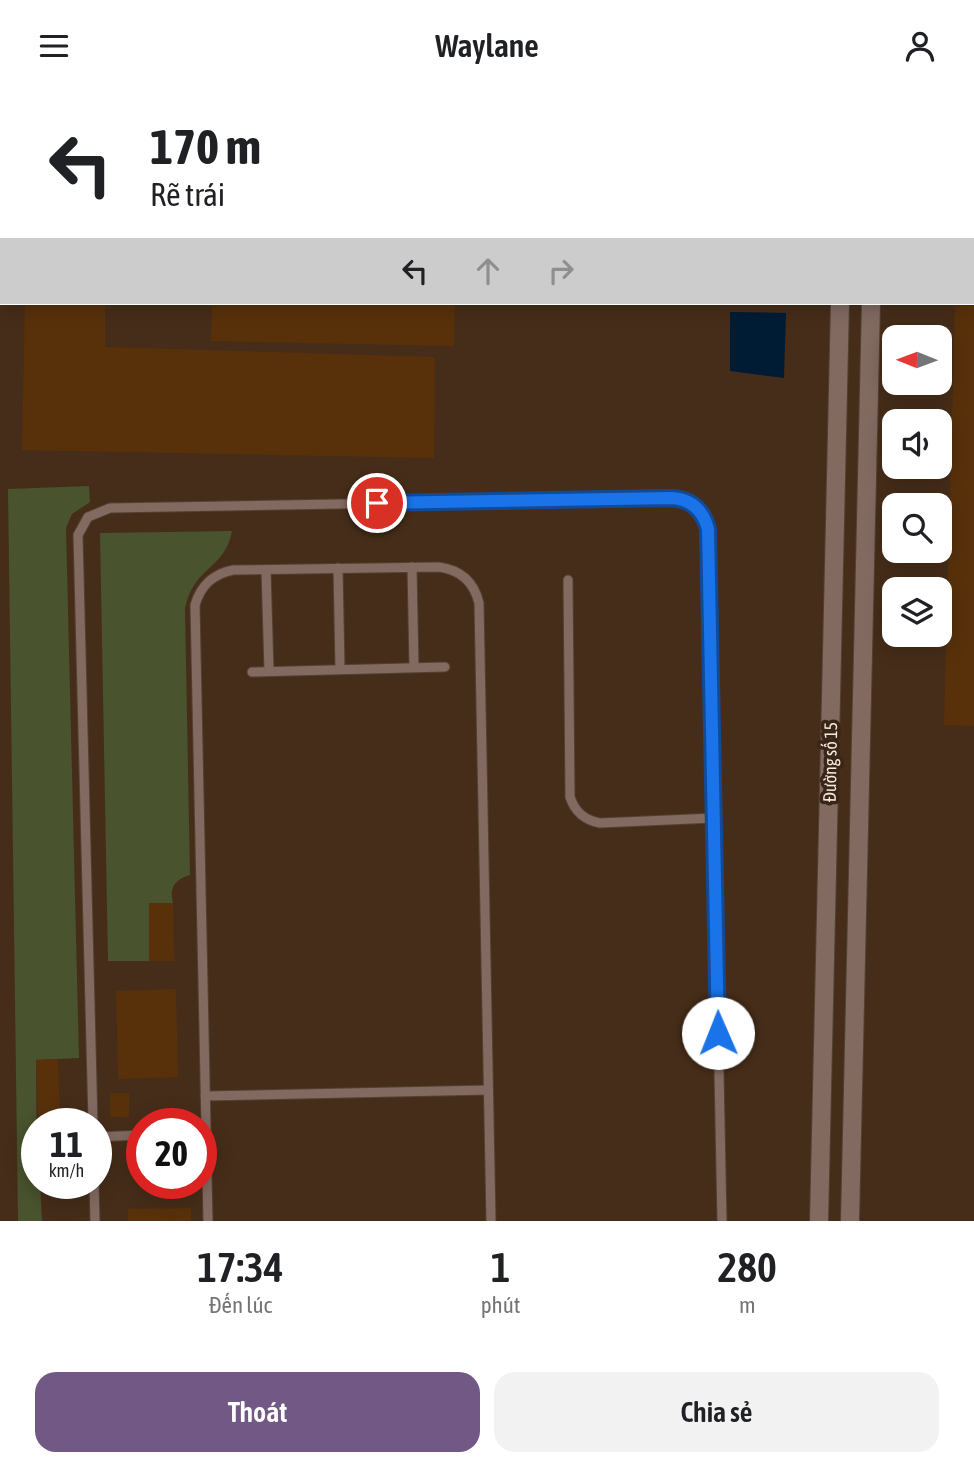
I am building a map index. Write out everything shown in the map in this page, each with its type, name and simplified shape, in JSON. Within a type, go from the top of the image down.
[{"type":"street","name":"Đường số 15","points":[[818,1221],[841,305]]},
{"type":"street","name":"Đường số 15","points":[[850,1221],[871,305]]},
{"type":"lane","points":[[93,1108],[78,535],[82,523],[94,512],[124,507],[671,498],[688,501],[702,512],[708,529],[722,1221]]},
{"type":"lane","points":[[412,567],[414,667]]},
{"type":"lane","points":[[205,1108],[195,605],[205,585],[222,572],[439,567],[459,573],[473,586],[479,603],[491,1221]]},
{"type":"lane","points":[[338,568],[340,669]]},
{"type":"lane","points":[[266,569],[269,671]]},
{"type":"lane","points":[[568,580],[570,797],[576,811],[591,821],[600,823],[714,818]]},
{"type":"lane","points":[[252,671],[445,667]]},
{"type":"lane","points":[[205,1096],[488,1090]]},
{"type":"lane","points":[[94,1199],[95,1221]]},
{"type":"lane","points":[[207,1199],[208,1221]]},
{"type":"shaded area","points":[[0,305],[974,305],[974,1221],[0,1221]]},
{"type":"green space","points":[[89,486],[90,502],[72,514],[66,528],[79,1058],[36,1060],[36,1108],[21,1108],[21,1199],[41,1199],[42,1221],[18,1221],[8,489]]},
{"type":"green space","points":[[232,531],[223,554],[195,584],[185,609],[190,875],[174,885],[173,903],[149,904],[149,961],[108,961],[100,533]]},
{"type":"water","points":[[730,312],[786,313],[784,378],[730,371]]},
{"type":"building","points":[[25,305],[105,305],[105,347],[435,357],[434,458],[22,450]]},
{"type":"building","points":[[212,305],[455,305],[454,346],[211,341]]},
{"type":"building","points":[[955,305],[974,305],[974,726],[944,725],[946,647],[952,647],[952,577],[948,577],[948,563],[952,563],[950,493]]},
{"type":"building","points":[[149,903],[173,903],[174,961],[149,961]]},
{"type":"building","points":[[176,989],[178,1077],[118,1079],[116,991]]},
{"type":"building","points":[[58,1059],[60,1108],[38,1108],[36,1060]]},
{"type":"building","points":[[110,1093],[129,1093],[126,1117],[112,1117]]},
{"type":"building","points":[[191,1208],[191,1221],[128,1221],[128,1209]]},
{"type":"route","points":[[377,503],[680,498],[702,512],[708,529],[718,1033]]}]
